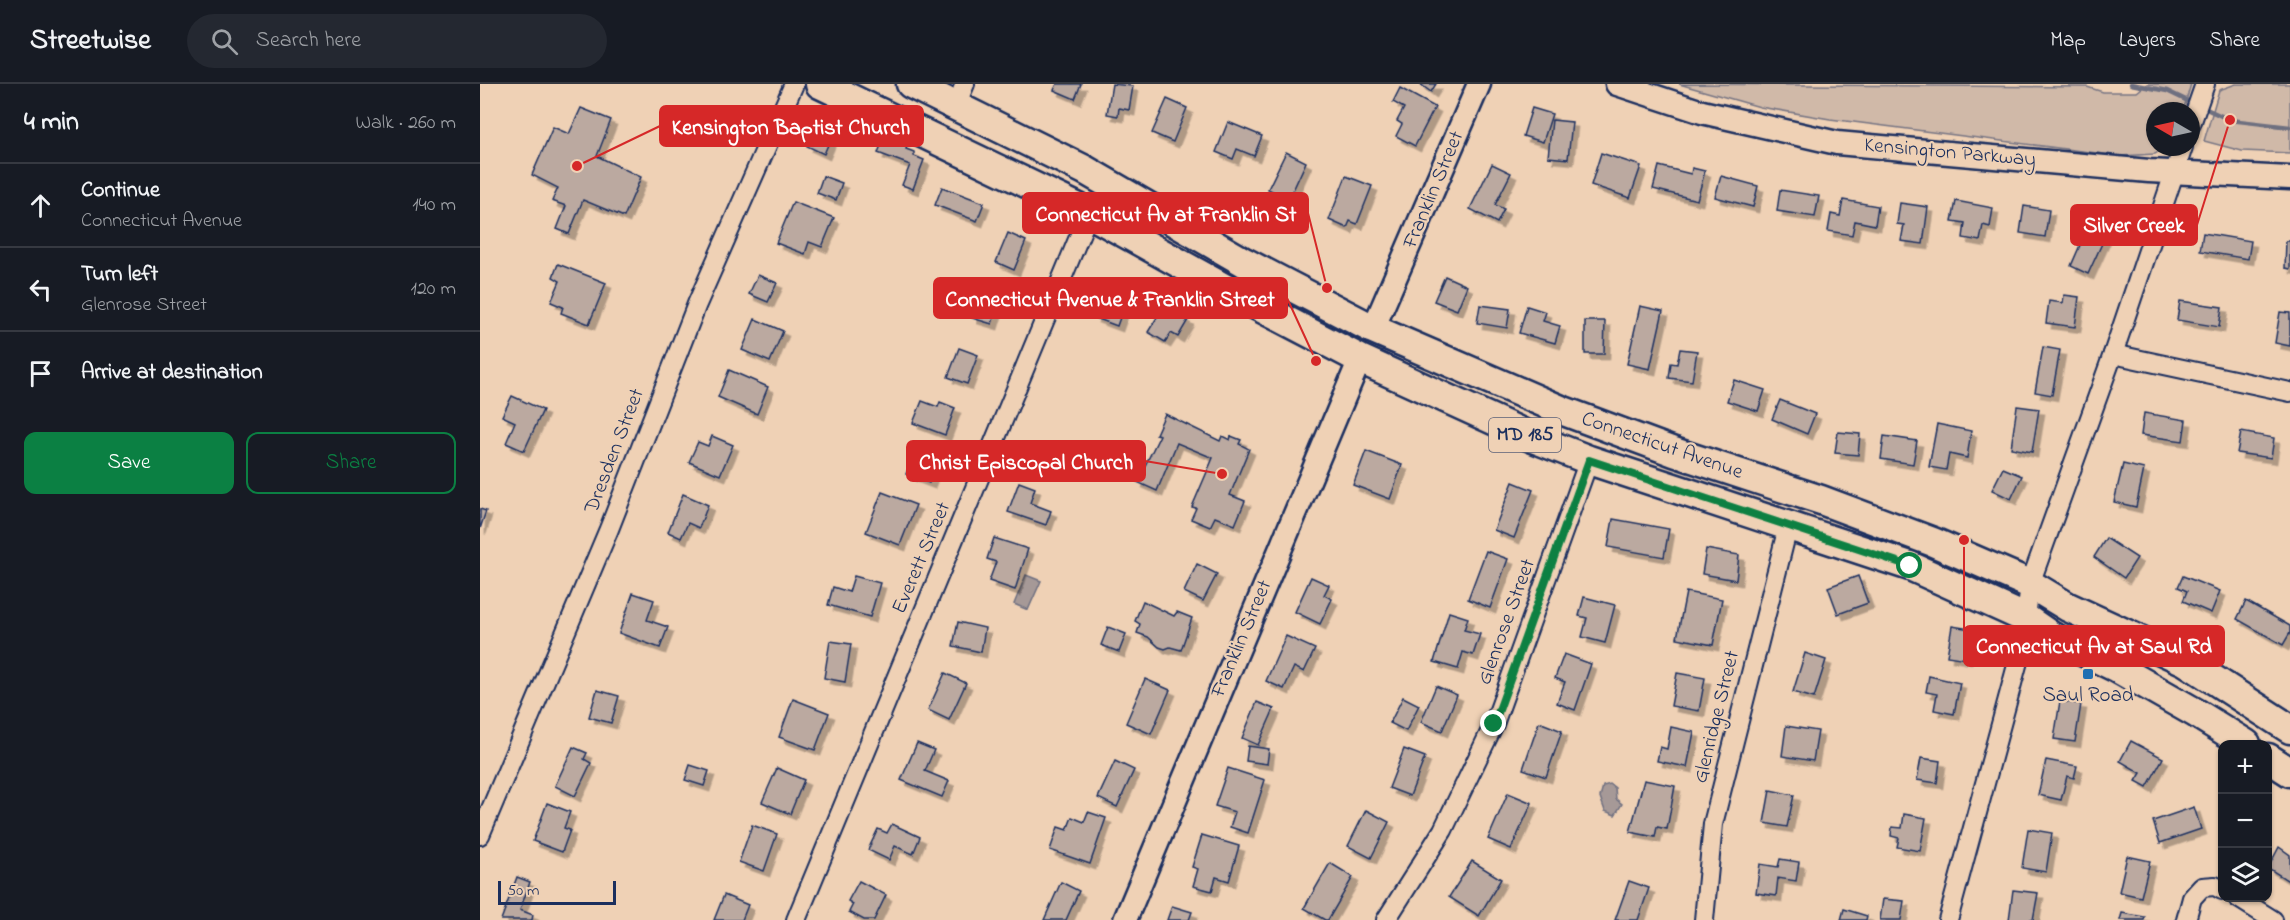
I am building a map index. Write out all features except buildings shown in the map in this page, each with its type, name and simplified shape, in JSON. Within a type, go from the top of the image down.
[{"type":"main road","name":"Connecticut Avenue","points":[[820,84],[1089,213],[1360,359],[1533,438],[1589,460],[1910,566],[2025,618],[2051,636],[2117,668],[2239,740]]},
{"type":"main road","name":"Connecticut Avenue","points":[[911,84],[960,94],[1244,262],[1373,329],[1482,378],[1612,430],[1821,500],[1922,538],[2030,584],[2068,607],[2185,661],[2290,729]]},
{"type":"main road","points":[[1278,316],[1295,315],[1340,337],[1355,341],[1366,338],[1373,329]]},
{"type":"main road","points":[[1360,359],[1366,353],[1392,356],[1453,382],[1482,378]]},
{"type":"main road","points":[[2272,761],[2290,772]]},
{"type":"street","name":"Dresden Street","points":[[480,835],[609,529],[697,304],[794,84]]},
{"type":"street","name":"Franklin Street","points":[[1373,329],[1479,84]]},
{"type":"street","name":"Kensington Parkway","points":[[1617,84],[1702,112],[1837,143],[1952,155],[2173,172],[2290,178]]},
{"type":"street","points":[[2199,102],[2204,87]]},
{"type":"street","points":[[1948,920],[2023,643],[2030,584],[2113,354],[2179,156]]},
{"type":"street","name":"Everett Street","points":[[796,920],[1089,213]]},
{"type":"street","points":[[2113,354],[2290,392]]},
{"type":"street","name":"Franklin Street","points":[[1125,920],[1360,359]]},
{"type":"street","name":"Glenrose Street","points":[[1386,920],[1443,830],[1494,724],[1589,460]]},
{"type":"street","name":"Glenridge Street","points":[[1704,920],[1713,824],[1788,527]]},
{"type":"street","points":[[2186,920],[2192,898],[2202,887],[2218,888]]},
{"type":"street","points":[[2246,902],[2273,920]]},
{"type":"shaded area","points":[[1679,84],[2087,87],[2103,92],[2137,92],[2147,84],[2191,84],[2186,102],[2146,102],[2146,155],[2120,156],[1830,119],[1760,107]]},
{"type":"shaded area","points":[[2236,84],[2290,84],[2290,153],[2242,151],[2204,141],[2219,90]]},
{"type":"shaded area","points":[[1026,575],[1041,581],[1028,610],[1014,604]]},
{"type":"shaded area","points":[[1610,784],[1615,788],[1616,799],[1622,804],[1615,815],[1605,811],[1600,797],[1603,786]]},
{"type":"waterway","points":[[2131,84],[2167,91],[2190,102]]},
{"type":"waterway","points":[[2202,107],[2230,120],[2290,127]]},
{"type":"place","name":"Silver Creek","points":[[2230,120]]},
{"type":"place","name":"Kensington Baptist Church","points":[[577,166]]},
{"type":"place","name":"Connecticut Av at Franklin St","points":[[1327,288]]},
{"type":"place","name":"Connecticut Avenue & Franklin Street","points":[[1316,361]]},
{"type":"place","name":"Christ Episcopal Church","points":[[1222,474]]},
{"type":"place","name":"Connecticut Av at Saul Rd","points":[[1964,540]]},
{"type":"place","name":"Saul Road","points":[[2088,674]]},
{"type":"route","points":[[1494,724],[1589,460],[1910,566]]}]
